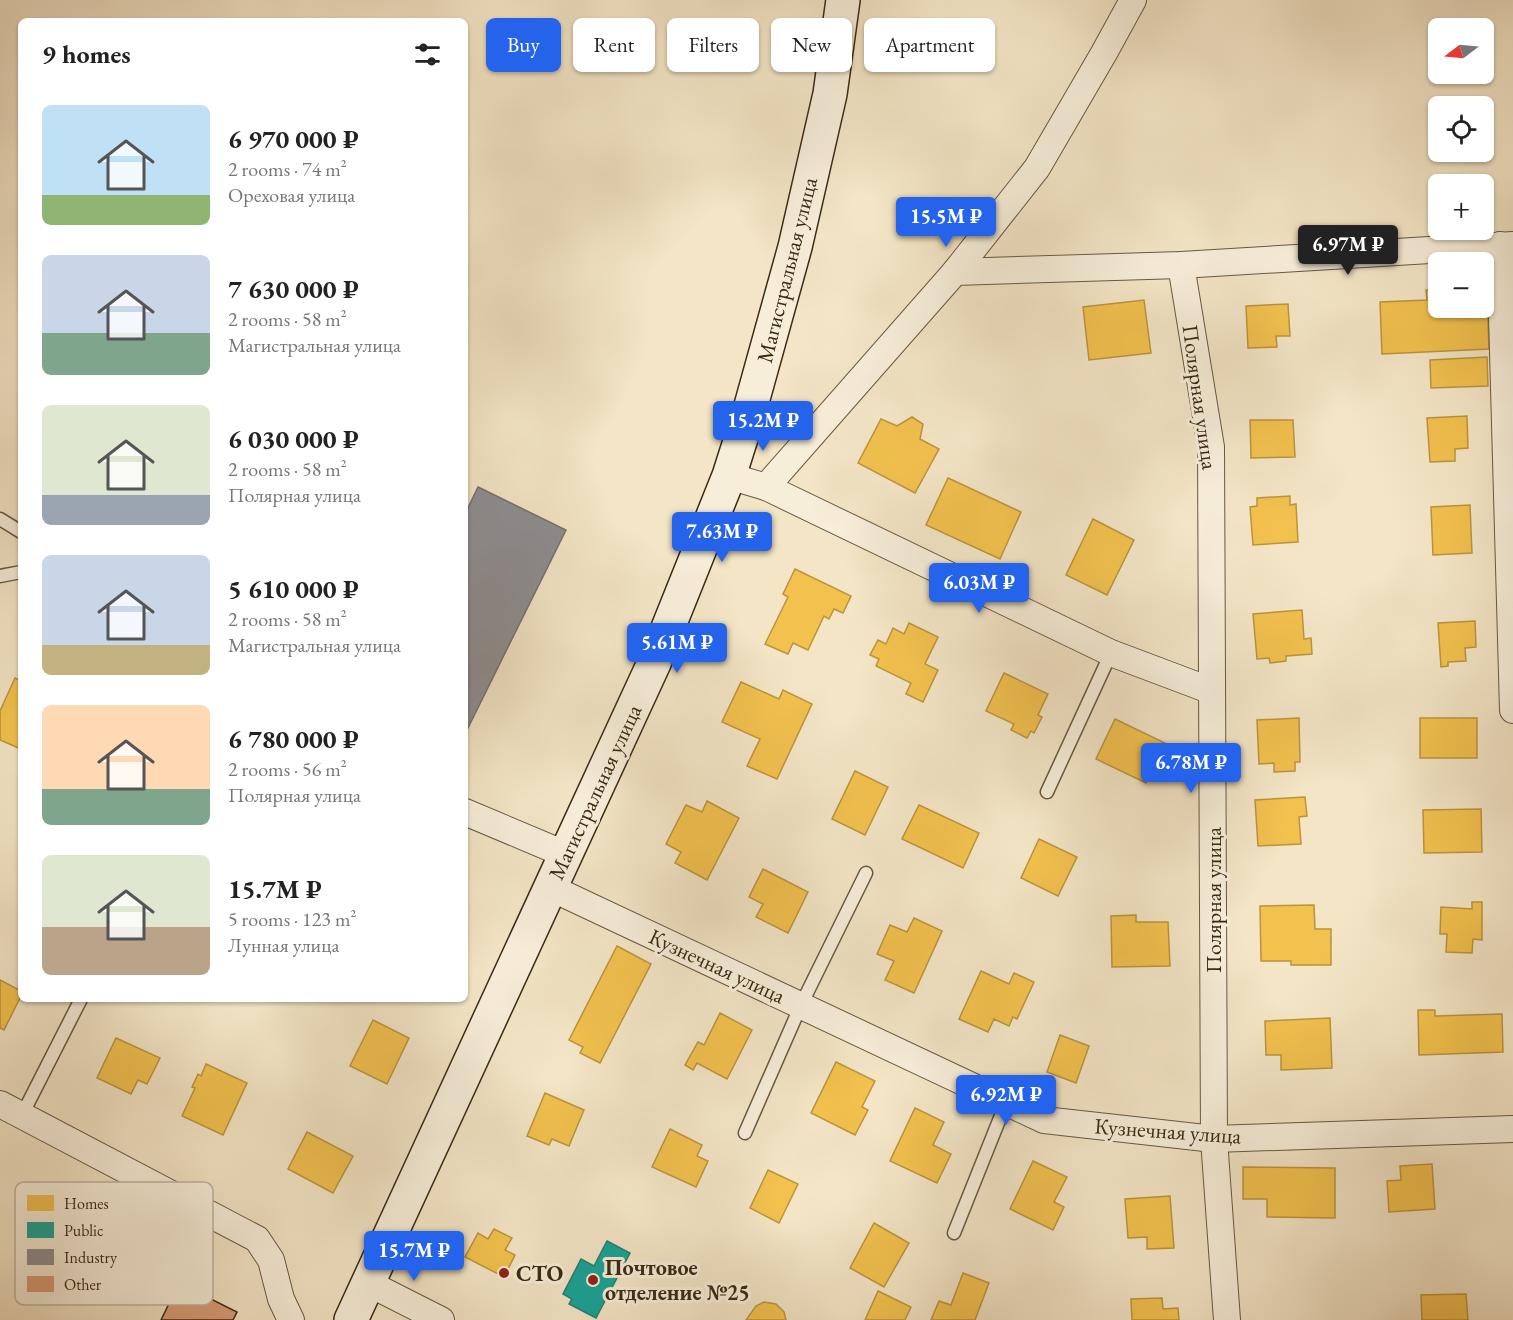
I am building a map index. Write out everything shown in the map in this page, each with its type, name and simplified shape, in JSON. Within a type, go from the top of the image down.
[{"type":"main road","name":"Магистральная улица","points":[[351,1320],[654,663],[729,476],[795,247],[830,94],[843,0]]},
{"type":"street","points":[[766,487],[955,272],[1037,168],[1133,0]]},
{"type":"street","points":[[955,272],[1181,265],[1507,245],[1513,710]]},
{"type":"street","name":"Полярная улица","points":[[1181,265],[1211,447],[1214,1138],[1227,1320]]},
{"type":"street","points":[[729,476],[766,487],[1111,653],[1212,691]]},
{"type":"street","points":[[468,813],[567,855]]},
{"type":"street","name":"Кузнечная улица","points":[[551,888],[1044,1120],[1214,1138],[1513,1129]]},
{"type":"street","points":[[11,1110],[148,1182]]},
{"type":"street","points":[[213,1216],[257,1239],[271,1260],[280,1299],[291,1320]]},
{"type":"street","points":[[368,1283],[441,1320]]},
{"type":"lane","points":[[0,519],[18,530]]},
{"type":"lane","points":[[0,576],[18,573]]},
{"type":"lane","points":[[1047,792],[1111,653]]},
{"type":"lane","points":[[745,1133],[801,1005],[866,873]]},
{"type":"lane","points":[[11,1110],[79,1002]]},
{"type":"lane","points":[[954,1233],[1006,1103]]},
{"type":"building: Homes","points":[[1426,290],[1428,290],[1428,318],[1488,318],[1489,349],[1382,354],[1380,302],[1427,300]]},
{"type":"building: Homes","points":[[1144,300],[1151,353],[1089,360],[1083,307]]},
{"type":"building: Homes","points":[[1288,304],[1290,336],[1276,336],[1277,347],[1248,348],[1246,306]]},
{"type":"building: Homes","points":[[1487,357],[1488,386],[1431,388],[1430,360]]},
{"type":"building: Homes","points":[[1467,416],[1468,448],[1455,449],[1455,461],[1430,462],[1427,418]]},
{"type":"building: Homes","points":[[912,417],[923,424],[920,439],[939,449],[915,493],[858,463],[881,419],[897,426]]},
{"type":"building: Homes","points":[[1250,420],[1293,420],[1295,457],[1251,458]]},
{"type":"building: Homes","points":[[948,478],[1021,512],[1000,559],[926,525]]},
{"type":"building: Homes","points":[[1290,496],[1290,505],[1296,504],[1298,542],[1253,545],[1250,507],[1257,506],[1257,498]]},
{"type":"building: Homes","points":[[1470,505],[1472,553],[1433,555],[1431,507]]},
{"type":"building: Homes","points":[[1093,519],[1134,540],[1107,595],[1066,575]]},
{"type":"building: Homes","points":[[795,569],[851,596],[843,613],[834,609],[829,619],[824,616],[808,650],[793,643],[788,654],[765,644],[788,597],[783,594]]},
{"type":"building: Homes","points":[[1302,610],[1304,639],[1311,638],[1312,654],[1286,656],[1286,661],[1270,663],[1269,658],[1257,659],[1253,614]]},
{"type":"building: Homes","points":[[1475,621],[1476,647],[1465,648],[1466,661],[1448,662],[1448,666],[1441,667],[1438,623]]},
{"type":"building: Homes","points":[[909,623],[938,637],[925,664],[938,670],[923,702],[906,694],[911,683],[876,666],[879,659],[870,655],[878,640],[886,644],[893,628],[904,634]]},
{"type":"building: Homes","points":[[1004,673],[1048,694],[1038,715],[1042,717],[1034,733],[1031,731],[1027,738],[1011,730],[1014,724],[986,711]]},
{"type":"building: Homes","points":[[15,678],[18,680],[18,748],[0,740],[0,711]]},
{"type":"building: Homes","points":[[741,682],[779,699],[783,690],[812,704],[777,779],[747,766],[760,739],[722,722]]},
{"type":"building: Homes","points":[[1299,718],[1300,762],[1295,762],[1295,771],[1274,772],[1274,763],[1259,764],[1257,720]]},
{"type":"building: Homes","points":[[1420,718],[1477,718],[1477,758],[1420,758]]},
{"type":"building: Homes","points":[[1115,719],[1165,743],[1146,783],[1096,759]]},
{"type":"building: Homes","points":[[855,771],[888,787],[865,835],[832,819]]},
{"type":"building: Homes","points":[[1305,797],[1307,816],[1299,817],[1301,844],[1258,846],[1255,800]]},
{"type":"building: Homes","points":[[707,801],[739,818],[707,880],[675,863],[681,852],[666,844],[686,805],[702,812]]},
{"type":"building: Homes","points":[[919,805],[979,833],[963,868],[902,839]]},
{"type":"building: Homes","points":[[1481,809],[1482,852],[1424,853],[1423,810]]},
{"type":"building: Homes","points":[[1039,839],[1077,857],[1058,896],[1021,878]]},
{"type":"building: Homes","points":[[763,869],[808,892],[788,933],[756,917],[763,904],[749,897]]},
{"type":"building: Homes","points":[[1472,902],[1482,902],[1482,940],[1473,939],[1472,953],[1446,952],[1447,934],[1440,934],[1441,907],[1472,909]]},
{"type":"building: Homes","points":[[1314,905],[1315,929],[1331,929],[1331,965],[1291,965],[1291,961],[1261,961],[1260,906]]},
{"type":"building: Homes","points":[[1136,915],[1136,922],[1168,922],[1170,966],[1112,967],[1111,916]]},
{"type":"building: Homes","points":[[914,918],[942,931],[914,993],[885,980],[894,961],[877,954],[890,925],[907,932]]},
{"type":"building: Homes","points":[[617,946],[651,964],[600,1063],[580,1053],[583,1047],[569,1040]]},
{"type":"building: Homes","points":[[981,971],[1009,984],[1014,973],[1034,982],[1017,1019],[1013,1017],[1009,1026],[994,1019],[988,1032],[959,1019]]},
{"type":"building: Homes","points":[[0,980],[18,989],[18,1002],[4,1030],[0,1028]]},
{"type":"building: Homes","points":[[1418,1010],[1435,1010],[1435,1016],[1502,1014],[1503,1052],[1419,1055]]},
{"type":"building: Homes","points":[[720,1013],[752,1030],[727,1079],[697,1063],[693,1070],[685,1065],[698,1042],[704,1045]]},
{"type":"building: Homes","points":[[1330,1018],[1332,1068],[1281,1070],[1281,1055],[1266,1055],[1265,1021]]},
{"type":"building: Homes","points":[[373,1020],[409,1038],[387,1084],[350,1066]]},
{"type":"building: Homes","points":[[1060,1035],[1089,1046],[1076,1083],[1047,1072]]},
{"type":"building: Homes","points":[[116,1038],[160,1058],[147,1084],[138,1080],[131,1094],[97,1078]]},
{"type":"building: Homes","points":[[836,1062],[875,1081],[862,1107],[868,1110],[855,1135],[811,1113]]},
{"type":"building: Homes","points":[[206,1064],[247,1083],[223,1135],[182,1116],[195,1088],[192,1087],[198,1074],[201,1076]]},
{"type":"building: Homes","points":[[545,1093],[584,1110],[569,1146],[552,1139],[549,1145],[527,1136]]},
{"type":"building: Homes","points":[[915,1108],[944,1122],[933,1145],[951,1154],[937,1183],[890,1161]]},
{"type":"building: Homes","points":[[670,1129],[702,1145],[697,1156],[708,1161],[696,1187],[652,1167]]},
{"type":"building: Homes","points":[[307,1132],[353,1156],[333,1193],[288,1169]]},
{"type":"building: Homes","points":[[1033,1161],[1067,1177],[1054,1202],[1064,1207],[1053,1230],[1010,1209]]},
{"type":"building: Homes","points":[[1432,1164],[1435,1209],[1389,1212],[1387,1181],[1401,1180],[1400,1166]]},
{"type":"building: Homes","points":[[1243,1167],[1335,1168],[1335,1218],[1267,1217],[1267,1199],[1243,1199]]},
{"type":"building: Homes","points":[[768,1170],[798,1184],[779,1223],[750,1208]]},
{"type":"building: Homes","points":[[1170,1196],[1174,1248],[1147,1249],[1147,1237],[1128,1238],[1125,1199]]},
{"type":"building: Homes","points":[[874,1223],[909,1243],[884,1287],[850,1268]]},
{"type":"building: Homes","points":[[494,1229],[512,1238],[505,1250],[515,1255],[504,1277],[465,1257],[478,1233],[488,1239]]},
{"type":"building: Homes","points":[[963,1273],[989,1283],[975,1320],[931,1320],[939,1301],[951,1305]]},
{"type":"building: Homes","points":[[878,1291],[911,1307],[905,1320],[865,1320]]},
{"type":"building: Homes","points":[[1466,1294],[1468,1320],[1422,1320],[1421,1295]]},
{"type":"building: Homes","points":[[1162,1298],[1163,1309],[1178,1308],[1179,1320],[1132,1320],[1131,1299]]},
{"type":"building: Homes","points":[[764,1302],[776,1304],[784,1312],[786,1320],[746,1320],[756,1306]]},
{"type":"building: Public","name":"Почтовое отделение №25","points":[[607,1241],[630,1253],[596,1318],[569,1304],[572,1299],[563,1294],[581,1259],[594,1266]]},
{"type":"building: Industry","points":[[478,487],[566,530],[468,728],[468,508]]},
{"type":"building: Other","points":[[213,1300],[237,1312],[233,1320],[161,1320],[168,1305],[213,1305]]},
{"type":"place","name":"СТО","points":[[504,1273]]},
{"type":"place","name":"Почтовое отделение №25","points":[[593,1280]]}]
